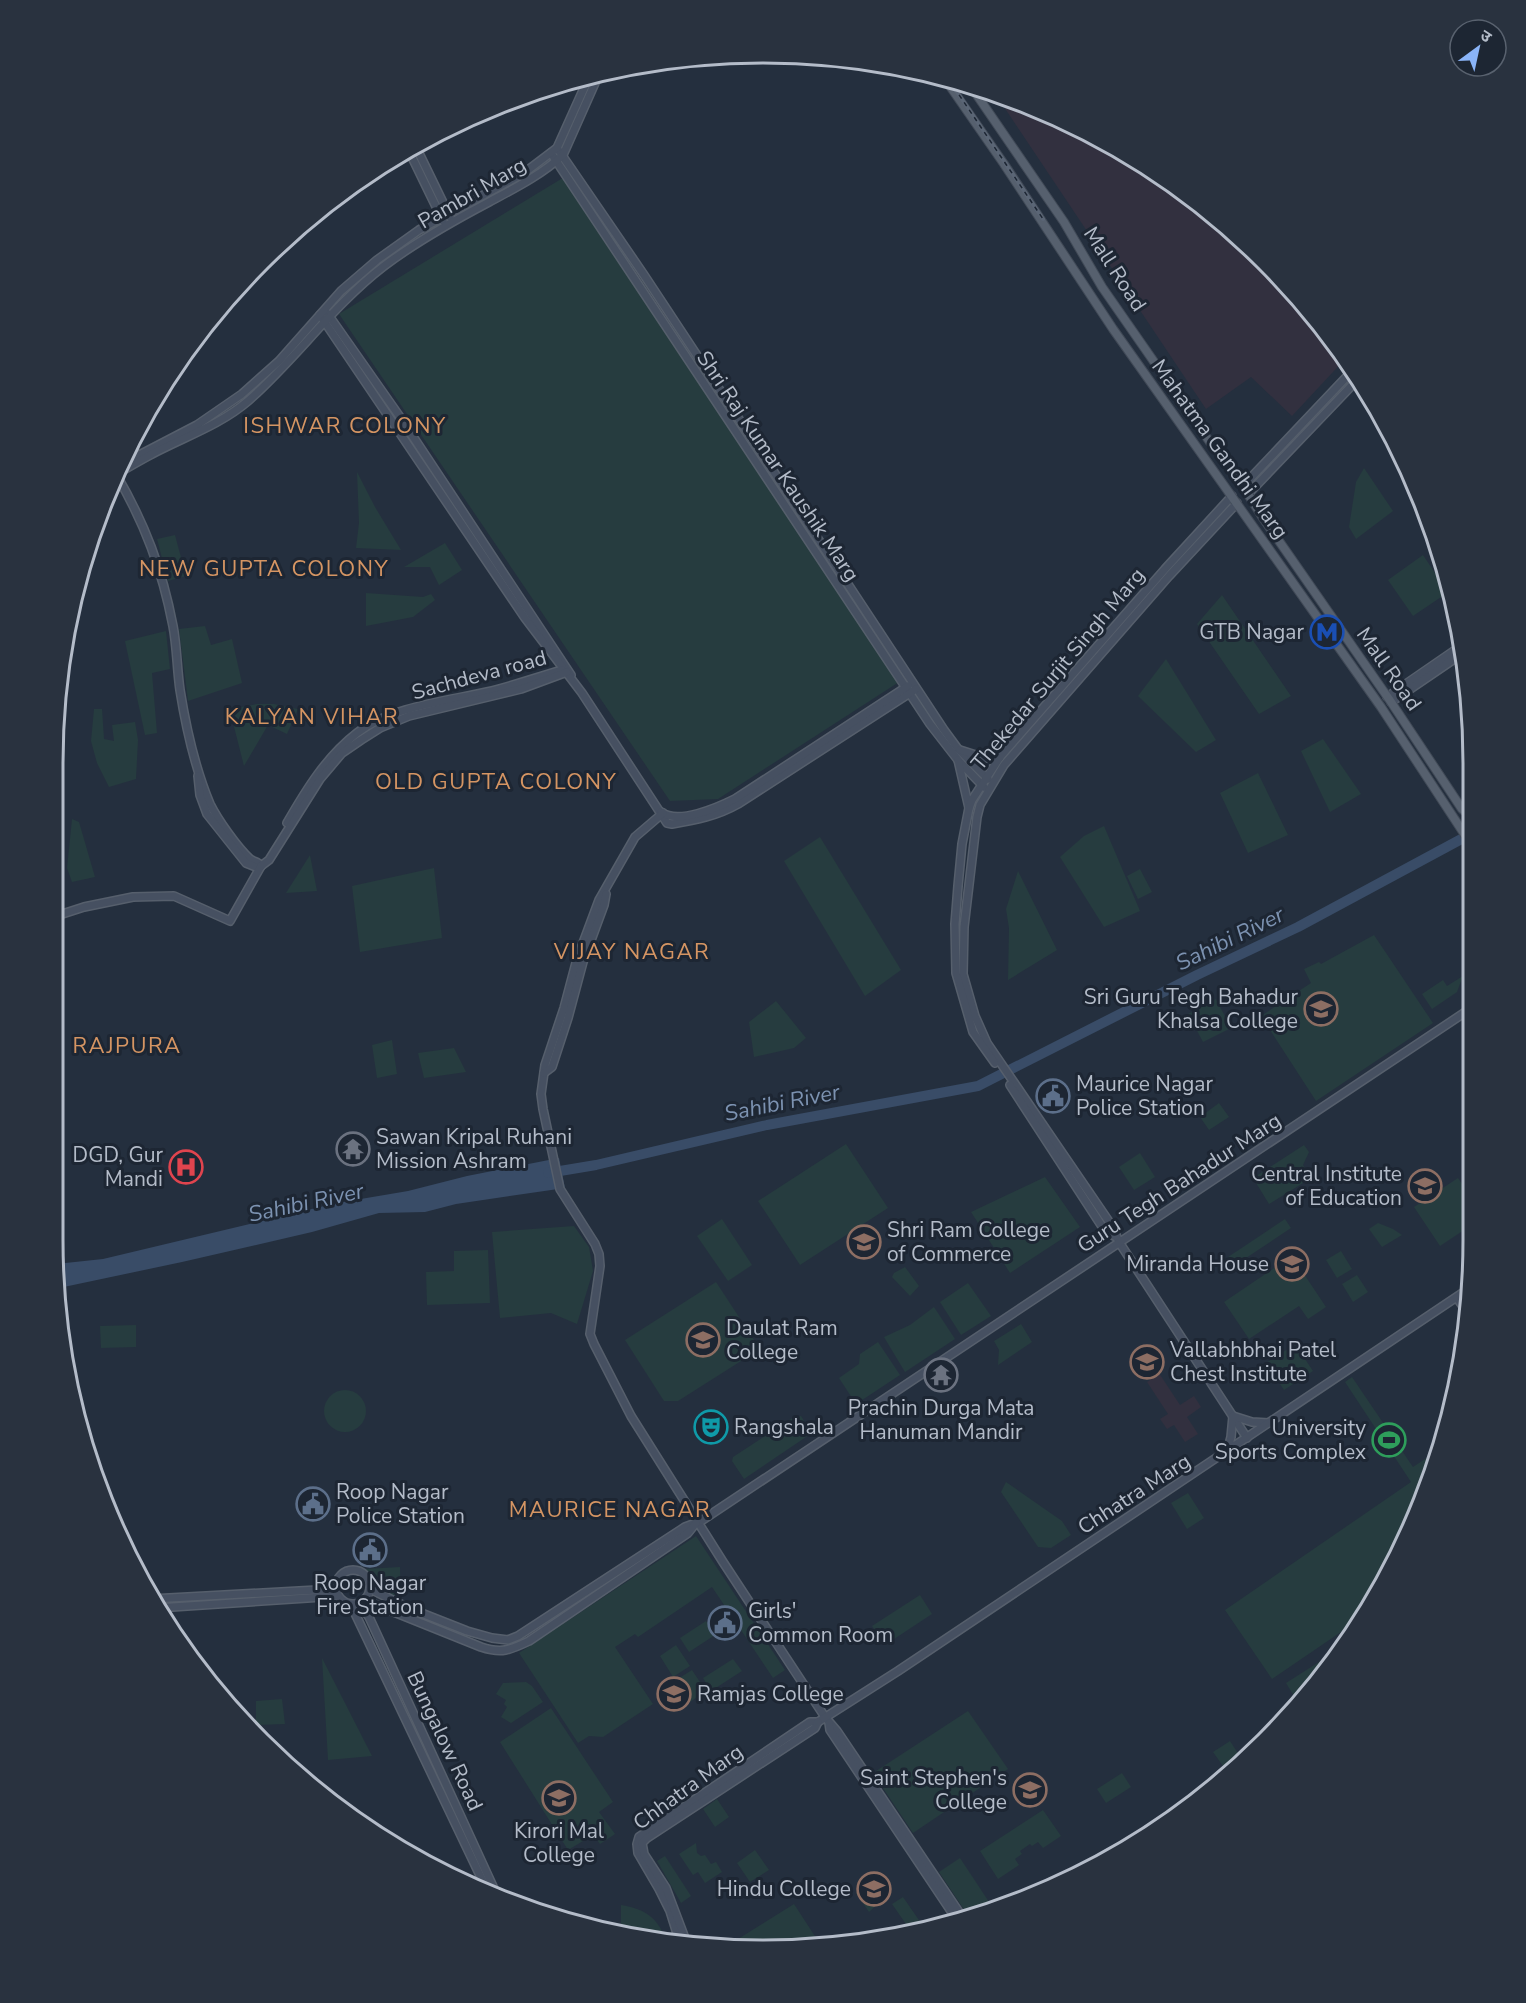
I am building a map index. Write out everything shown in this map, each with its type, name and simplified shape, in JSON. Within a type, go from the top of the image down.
[{"type":"main road","name":"Mahatma Gandhi Marg","points":[[951,89],[1139,367],[1381,707],[1463,831]]},
{"type":"main road","name":"Mall Road","points":[[979,97],[1064,222],[1091,267],[1214,448],[1222,453],[1263,518],[1463,810]]},
{"type":"main road","points":[[1078,277],[1091,267]]},
{"type":"street","points":[[560,158],[594,84]]},
{"type":"street","name":"Pambri Marg","points":[[132,459],[198,425],[242,394],[279,362],[322,312],[377,260],[419,230],[524,172],[551,153],[557,148],[585,86]]},
{"type":"street","name":"Shri Raj Kumar Kaushik Marg","points":[[557,148],[560,158],[674,340],[911,688],[958,749],[993,782]]},
{"type":"street","name":"Shri Raj Kumar Kaushik Marg","points":[[551,153],[560,158],[683,334],[911,688],[930,724],[958,760],[988,790]]},
{"type":"street","points":[[419,154],[445,216]]},
{"type":"street","points":[[412,157],[449,224]]},
{"type":"street","name":"Pambri Marg","points":[[129,467],[201,431],[246,402],[327,319],[384,266],[449,224],[532,178],[560,158]]},
{"type":"street","points":[[322,312],[484,559],[567,672],[667,823],[672,824],[720,814],[911,688]]},
{"type":"street","points":[[674,340],[683,334]]},
{"type":"street","points":[[1246,489],[1347,377]]},
{"type":"street","points":[[1246,489],[1352,385]]},
{"type":"street","points":[[121,484],[144,526],[164,584],[173,629],[181,693],[198,771],[200,795],[207,814],[246,863],[256,867],[260,864]]},
{"type":"street","name":"Thekedar Surjit Singh Marg","points":[[993,1058],[982,1048],[970,1026],[957,981],[955,965],[955,924],[959,875],[969,808],[1000,757],[1172,561],[1234,499]]},
{"type":"street","name":"Thekedar Surjit Singh Marg","points":[[993,1058],[979,1028],[962,966],[969,875],[976,817],[980,805],[1012,756],[1234,499]]},
{"type":"street","points":[[1389,700],[1454,651]]},
{"type":"street","points":[[1389,700],[1455,658]]},
{"type":"street","name":"Sachdeva road","points":[[63,914],[133,897],[174,896],[230,921],[260,864],[316,776],[338,748],[359,731],[380,719],[415,708],[567,672]]},
{"type":"street","points":[[958,749],[985,758],[1000,757]]},
{"type":"street","points":[[958,760],[969,808]]},
{"type":"street","points":[[660,812],[635,837],[599,900],[577,959],[544,1073],[541,1094],[560,1189],[596,1244],[599,1254],[600,1266],[590,1334],[632,1416],[697,1523],[827,1720],[837,1731],[959,1912]]},
{"type":"street","name":"Guru Tegh Bahadur Marg","points":[[358,1603],[493,1651],[510,1650],[528,1641],[688,1533],[697,1523],[1117,1240],[1463,1014]]},
{"type":"street","points":[[993,1058],[1017,1090],[1106,1231],[1117,1240],[1247,1438]]},
{"type":"street","name":"Chhatra Marg","points":[[677,1935],[660,1889],[638,1853],[639,1837],[808,1724],[827,1720],[1461,1295]]},
{"type":"street","points":[[1457,1298],[1460,1302]]},
{"type":"street","points":[[1233,1416],[1252,1422],[1269,1423]]},
{"type":"street","points":[[1227,1452],[1232,1437],[1233,1416]]},
{"type":"street","name":"Guru Tegh Bahadur Marg","points":[[370,1589],[411,1609],[467,1631],[508,1640],[518,1636],[685,1527],[697,1523]]},
{"type":"street","points":[[349,1570],[355,1570],[364,1575],[370,1584],[370,1589],[358,1603],[344,1602],[337,1592],[340,1575],[349,1570]]},
{"type":"street","points":[[162,1599],[337,1592]]},
{"type":"street","points":[[168,1607],[337,1592]]},
{"type":"street","points":[[358,1603],[483,1882]]},
{"type":"street","name":"Bungalow Road","points":[[358,1603],[369,1617],[493,1886]]},
{"type":"street","points":[[827,1720],[830,1730],[953,1913]]},
{"type":"street","name":"Chhatra Marg","points":[[684,1935],[666,1888],[644,1854],[642,1843],[815,1728],[818,1722]]},
{"type":"shaded area","points":[[1003,106],[1073,135],[1113,157],[1152,181],[1189,208],[1258,268],[1289,301],[1339,366],[1292,416],[1251,377],[1206,409]]},
{"type":"shaded area","points":[[1149,1358],[1180,1405],[1194,1396],[1201,1407],[1187,1417],[1198,1434],[1185,1442],[1174,1425],[1167,1429],[1160,1419],[1168,1414],[1147,1382],[1150,1380],[1140,1364]]},
{"type":"green space","points":[[566,176],[899,682],[718,799],[670,801],[339,314]]},
{"type":"green space","points":[[1364,468],[1393,511],[1356,539],[1349,527],[1356,482]]},
{"type":"green space","points":[[357,472],[401,550],[356,548],[359,523]]},
{"type":"green space","points":[[175,535],[186,576],[168,581],[157,539]]},
{"type":"green space","points":[[445,543],[462,570],[439,585],[430,567],[404,567]]},
{"type":"green space","points":[[1423,555],[1437,577],[1443,596],[1413,616],[1388,580]]},
{"type":"green space","points":[[366,593],[423,597],[431,594],[435,600],[413,617],[366,626]]},
{"type":"green space","points":[[1222,595],[1291,696],[1259,714],[1197,624]]},
{"type":"green space","points":[[205,626],[211,645],[232,639],[242,683],[188,701],[179,629]]},
{"type":"green space","points":[[166,631],[170,669],[152,673],[157,733],[145,735],[125,641]]},
{"type":"green space","points":[[1166,659],[1216,740],[1196,752],[1138,696]]},
{"type":"green space","points":[[257,704],[274,704],[298,709],[287,734],[268,725],[244,766],[230,711]]},
{"type":"green space","points":[[94,709],[102,709],[104,739],[114,741],[112,725],[135,722],[138,740],[136,779],[109,787],[97,763],[91,741]]},
{"type":"green space","points":[[1323,739],[1361,794],[1330,812],[1301,751]]},
{"type":"green space","points":[[1258,773],[1288,835],[1248,853],[1220,793]]},
{"type":"green space","points":[[72,819],[79,822],[95,877],[72,882],[67,868]]},
{"type":"green space","points":[[1104,826],[1140,911],[1104,927],[1060,857],[1084,836]]},
{"type":"green space","points":[[820,837],[901,970],[865,996],[784,861]]},
{"type":"green space","points":[[310,855],[317,891],[286,893]]},
{"type":"green space","points":[[434,868],[442,938],[360,952],[352,886]]},
{"type":"green space","points":[[1140,869],[1152,892],[1138,899],[1127,876]]},
{"type":"green space","points":[[1018,871],[1057,950],[1008,980],[1009,928],[1006,909]]},
{"type":"green space","points":[[1374,935],[1433,1023],[1316,1101],[1261,1016],[1311,983],[1304,969],[1319,962],[1321,964]]},
{"type":"green space","points":[[1463,976],[1457,992],[1432,1009],[1422,994],[1443,980],[1447,986]]},
{"type":"green space","points":[[1216,999],[1231,1028],[1203,1042],[1188,1014]]},
{"type":"green space","points":[[776,1001],[806,1038],[794,1048],[754,1057],[749,1022]]},
{"type":"green space","points":[[392,1040],[397,1074],[377,1078],[372,1045]]},
{"type":"green space","points":[[454,1048],[466,1072],[424,1078],[418,1053]]},
{"type":"green space","points":[[1219,1103],[1229,1117],[1209,1130],[1200,1117]]},
{"type":"green space","points":[[846,1144],[888,1208],[800,1265],[758,1201]]},
{"type":"green space","points":[[1304,1145],[1309,1152],[1303,1165],[1311,1178],[1269,1204],[1253,1178]]},
{"type":"green space","points":[[1140,1153],[1155,1177],[1134,1190],[1119,1167]]},
{"type":"green space","points":[[1045,1177],[1080,1227],[1010,1273],[971,1212]]},
{"type":"green space","points":[[1458,1178],[1463,1185],[1463,1231],[1440,1246],[1414,1207]]},
{"type":"green space","points":[[722,1219],[752,1265],[728,1281],[697,1236]]},
{"type":"green space","points":[[1285,1219],[1291,1228],[1231,1268],[1225,1259]]},
{"type":"green space","points":[[1378,1223],[1402,1235],[1382,1247],[1369,1229]]},
{"type":"green space","points":[[574,1226],[589,1247],[593,1271],[577,1324],[551,1313],[500,1318],[492,1232]]},
{"type":"green space","points":[[488,1250],[490,1303],[427,1305],[426,1272],[454,1271],[454,1251]]},
{"type":"green space","points":[[1341,1251],[1352,1269],[1337,1278],[1326,1260]]},
{"type":"green space","points":[[1292,1256],[1326,1307],[1308,1319],[1299,1306],[1249,1339],[1224,1302]]},
{"type":"green space","points":[[905,1267],[919,1286],[910,1296],[892,1277],[894,1273]]},
{"type":"green space","points":[[1357,1275],[1368,1292],[1353,1302],[1342,1284]]},
{"type":"green space","points":[[716,1282],[760,1349],[678,1401],[664,1401],[625,1340]]},
{"type":"green space","points":[[968,1283],[991,1316],[961,1335],[940,1302]]},
{"type":"green space","points":[[934,1307],[955,1339],[905,1372],[884,1337],[910,1325]]},
{"type":"green space","points":[[1021,1324],[1032,1342],[998,1365],[999,1350],[994,1341]]},
{"type":"green space","points":[[136,1325],[136,1347],[101,1348],[100,1326]]},
{"type":"green space","points":[[878,1342],[900,1375],[856,1404],[839,1378],[859,1364],[860,1354]]},
{"type":"green space","points":[[1295,1344],[1313,1371],[1284,1390],[1266,1363]]},
{"type":"green space","points":[[1352,1377],[1413,1467],[1428,1457],[1410,1508],[1391,1550],[1345,1629],[1272,1679],[1225,1610],[1411,1482],[1345,1382]]},
{"type":"green space","points":[[345,1390],[360,1396],[366,1411],[360,1426],[345,1432],[330,1426],[324,1411],[330,1396]]},
{"type":"green space","points":[[801,1416],[812,1433],[744,1479],[732,1461],[733,1457],[794,1417]]},
{"type":"green space","points":[[1006,1482],[1062,1521],[1071,1535],[1051,1548],[1038,1547],[1001,1492]]},
{"type":"green space","points":[[1188,1493],[1204,1518],[1187,1529],[1171,1503]]},
{"type":"green space","points":[[696,1536],[785,1670],[773,1678],[712,1587],[638,1637],[635,1634],[615,1647],[653,1704],[603,1737],[589,1736],[578,1743],[519,1653]]},
{"type":"green space","points":[[400,1567],[401,1599],[374,1589],[373,1582],[365,1569]]},
{"type":"green space","points":[[920,1595],[932,1614],[885,1645],[872,1626]]},
{"type":"green space","points":[[706,1621],[715,1635],[689,1652],[680,1638]]},
{"type":"green space","points":[[676,1645],[690,1666],[673,1677],[660,1656]]},
{"type":"green space","points":[[322,1658],[372,1756],[328,1760]]},
{"type":"green space","points":[[733,1659],[742,1671],[711,1691],[703,1678]]},
{"type":"green space","points":[[1323,1660],[1294,1696],[1286,1683]]},
{"type":"green space","points":[[692,1670],[706,1691],[690,1702],[676,1680]]},
{"type":"green space","points":[[526,1682],[532,1686],[543,1702],[511,1723],[501,1717],[507,1707],[504,1704],[506,1700],[496,1694],[503,1683]]},
{"type":"green space","points":[[282,1699],[285,1724],[259,1725],[256,1722],[256,1701]]},
{"type":"green space","points":[[551,1708],[613,1802],[599,1812],[615,1834],[600,1844],[593,1835],[568,1850],[500,1742]]},
{"type":"green space","points":[[968,1711],[1008,1769],[913,1833],[873,1773]]},
{"type":"green space","points":[[1230,1741],[1238,1754],[1224,1767],[1213,1752]]},
{"type":"green space","points":[[1122,1773],[1131,1787],[1106,1803],[1097,1789]]},
{"type":"green space","points":[[717,1799],[729,1817],[715,1827],[703,1809]]},
{"type":"green space","points":[[1043,1810],[1061,1836],[1043,1848],[1038,1842],[1032,1846],[1030,1844],[1020,1851],[1022,1854],[1015,1859],[1019,1865],[998,1879],[980,1851]]},
{"type":"green space","points":[[696,1843],[697,1853],[701,1856],[705,1855],[711,1864],[716,1862],[722,1872],[705,1883],[698,1872],[693,1875],[679,1854]]},
{"type":"green space","points":[[755,1850],[769,1870],[750,1882],[737,1863]]},
{"type":"green space","points":[[665,1856],[691,1896],[681,1903],[657,1861]]},
{"type":"green space","points":[[960,1858],[989,1902],[964,1910],[939,1872]]},
{"type":"green space","points":[[869,1883],[882,1900],[869,1912],[856,1893]]},
{"type":"green space","points":[[903,1897],[920,1922],[907,1925],[892,1904]]},
{"type":"green space","points":[[794,1904],[816,1938],[763,1940],[737,1939]]},
{"type":"green space","points":[[621,1905],[649,1915],[659,1925],[662,1933],[626,1927],[621,1926]]},
{"type":"water","points":[[559,1158],[565,1188],[456,1204],[425,1212],[379,1213],[312,1232],[64,1287],[64,1263],[103,1259],[337,1203],[408,1191],[467,1176]]},
{"type":"waterway","name":"Sahibi River","points":[[548,1173],[596,1165],[767,1125],[978,1086],[1197,975],[1298,927],[1463,838]]},
{"type":"railway","points":[[956,91],[1043,219]]},
{"type":"place","name":"GTB Nagar","points":[[1327,632]]},
{"type":"place","name":"Sri Guru Tegh Bahadur Khalsa College","points":[[1321,1009]]},
{"type":"place","name":"Maurice Nagar Police Station","points":[[1053,1096]]},
{"type":"place","name":"Sawan Kripal Ruhani Mission Ashram","points":[[353,1149]]},
{"type":"place","name":"DGD, Gur Mandi","points":[[186,1167]]},
{"type":"place","name":"Central Institute of Education","points":[[1425,1186]]},
{"type":"place","name":"Shri Ram College of Commerce","points":[[864,1242]]},
{"type":"place","name":"Miranda House","points":[[1292,1264]]},
{"type":"place","name":"Daulat Ram College","points":[[703,1340]]},
{"type":"place","name":"Vallabhbhai Patel Chest Institute","points":[[1147,1362]]},
{"type":"place","name":"Prachin Durga Mata Hanuman Mandir","points":[[941,1375]]},
{"type":"place","name":"Rangshala","points":[[711,1427]]},
{"type":"place","name":"University Sports Complex","points":[[1389,1440]]},
{"type":"place","name":"Roop Nagar Police Station","points":[[313,1504]]},
{"type":"place","name":"Roop Nagar Fire Station","points":[[370,1550]]},
{"type":"place","name":"Girls' Common Room","points":[[725,1623]]},
{"type":"place","name":"Ramjas College","points":[[674,1694]]},
{"type":"place","name":"Saint Stephen's College","points":[[1030,1790]]},
{"type":"place","name":"Kirori Mal College","points":[[559,1798]]},
{"type":"place","name":"Hindu College","points":[[874,1889]]},
{"type":"district","name":"ISHWAR COLONY","points":[[345,426]]},
{"type":"district","name":"NEW GUPTA COLONY","points":[[264,569]]},
{"type":"district","name":"KALYAN VIHAR","points":[[312,717]]},
{"type":"district","name":"OLD GUPTA COLONY","points":[[496,782]]},
{"type":"district","name":"VIJAY NAGAR","points":[[632,952]]},
{"type":"district","name":"RAJPURA","points":[[127,1046]]},
{"type":"district","name":"MAURICE NAGAR","points":[[610,1510]]}]
